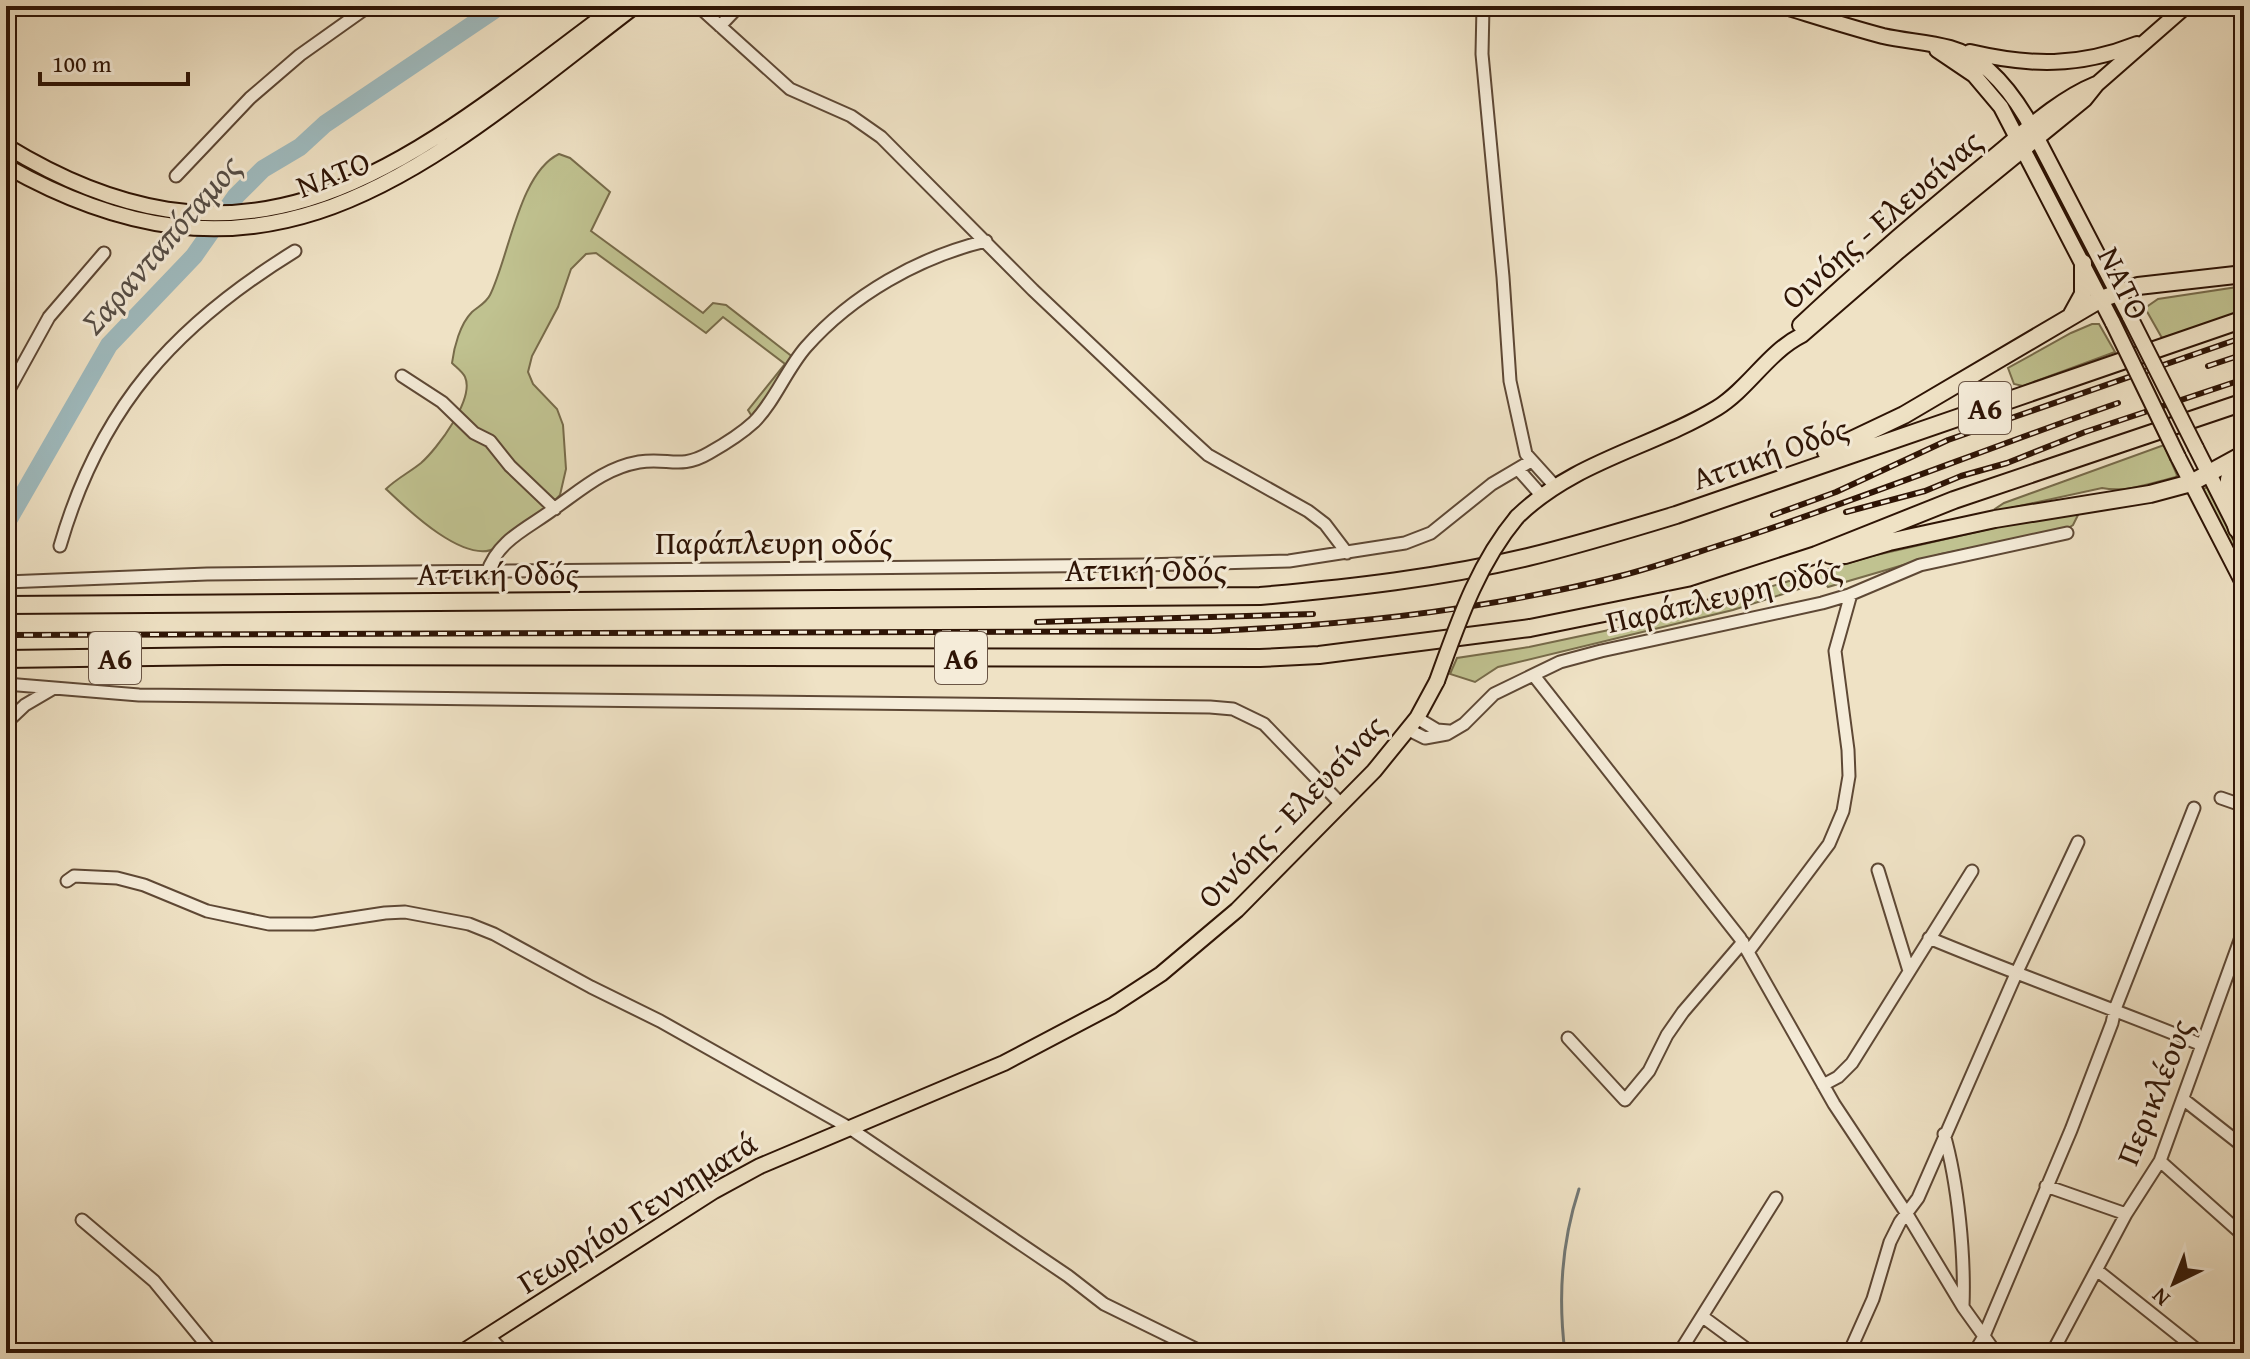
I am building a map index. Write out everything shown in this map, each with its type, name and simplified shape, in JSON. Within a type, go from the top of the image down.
[{"type":"highway","points":[[2066,319],[2076,310],[2083,294],[2083,263]]},
{"type":"highway","points":[[1726,498],[1904,415],[2101,299],[2138,286],[2244,274]]},
{"type":"highway","name":"Αττική Οδός","points":[[6,605],[1260,596],[1322,590],[1440,574],[1526,558],[1594,540],[1726,498],[2244,319]]},
{"type":"highway","name":"Α6","points":[[6,659],[224,656],[1260,658],[1319,655],[1530,628],[1693,595],[1816,555],[1954,500],[2244,402]]},
{"type":"highway","points":[[1816,555],[1845,555],[1995,519],[2150,494],[2191,483],[2243,455]]},
{"type":"highway","points":[[2240,536],[2227,486],[2233,465],[2243,455]]},
{"type":"main road","name":"ΝΑΤΟ","points":[[275,216],[293,205],[353,185],[405,157],[465,118],[617,6]]},
{"type":"main road","name":"ΝΑΤΟ","points":[[6,166],[81,204],[130,218],[215,213],[275,216],[349,201],[415,169],[456,142],[635,6]]},
{"type":"main road","name":"ΝΑΤΟ","points":[[1783,6],[1882,35],[1951,48],[1972,57],[1994,76],[2020,107],[2035,132],[2240,536]]},
{"type":"main road","points":[[2021,142],[2079,91],[2097,84],[2186,6]]},
{"type":"main road","points":[[1951,48],[1995,58],[2085,61],[2149,39]]},
{"type":"main road","name":"ΝΑΤΟ","points":[[1914,42],[1952,58],[1984,84],[2021,142],[2244,585]]},
{"type":"main road","name":"Οινόης - Ελευσίνας","points":[[848,1127],[1016,1057],[1112,1006],[1161,974],[1237,910],[1342,805],[1413,724],[1437,681],[1479,572],[1517,517],[1554,485],[1721,406],[1784,346],[1802,335],[2002,165],[2021,142]]},
{"type":"main road","name":"Οινόης - Ελευσίνας","points":[[1784,346],[1796,328],[1872,260],[2021,142]]},
{"type":"main road","name":"ΝΑΤΟ","points":[[6,146],[68,182],[166,218]]},
{"type":"main road","points":[[2002,165],[2021,163],[2038,175]]},
{"type":"main road","name":"Γεωργίου Γεννηματά","points":[[461,1353],[714,1191],[760,1166],[848,1127]]},
{"type":"street","points":[[176,176],[250,98],[300,55],[369,6]]},
{"type":"street","points":[[698,6],[790,89],[868,125],[1033,290],[1208,455],[1308,511],[1325,524],[1347,553]]},
{"type":"street","points":[[720,26],[739,6]]},
{"type":"street","points":[[1483,6],[1482,54],[1510,381],[1523,447],[1531,461],[1554,485]]},
{"type":"street","points":[[487,573],[491,562],[511,537],[594,479],[641,462],[684,464],[707,455],[755,421],[806,348],[849,308],[925,261],[986,241]]},
{"type":"street","points":[[60,546],[90,466],[121,409],[146,372],[215,306],[252,277],[295,251]]},
{"type":"street","points":[[6,395],[49,317],[104,253]]},
{"type":"street","points":[[402,376],[442,402],[474,433],[490,441],[510,466],[555,509]]},
{"type":"street","name":"Παράπλευρη οδός","points":[[7,582],[207,574],[1289,561],[1405,543],[1431,533],[1492,484],[1531,461]]},
{"type":"street","points":[[1518,469],[1541,495]]},
{"type":"street","name":"Παράπλευρη Οδός","points":[[1535,677],[1560,662],[1851,594],[1920,565],[2067,533]]},
{"type":"street","points":[[1568,1038],[1625,1100],[1644,1078],[1683,1012],[1746,947],[1829,844],[1843,811],[1849,776],[1835,651],[1851,594]]},
{"type":"street","points":[[1413,724],[1453,731],[1494,694],[1535,677],[1746,947],[1823,1085],[1983,1338],[1996,1353]]},
{"type":"street","points":[[6,684],[139,695],[1233,709],[1264,724],[1342,805]]},
{"type":"street","points":[[6,723],[25,705],[54,688]]},
{"type":"street","points":[[2221,798],[2244,806]]},
{"type":"street","points":[[1974,1353],[2081,1103],[2194,808]]},
{"type":"street","points":[[1849,1353],[1873,1299],[1890,1242],[1918,1198],[1944,1134],[2078,842]]},
{"type":"street","points":[[1878,870],[1909,971]]},
{"type":"street","points":[[1823,1085],[1838,1077],[1852,1063],[1972,871]]},
{"type":"street","points":[[67,881],[74,876],[117,878],[144,885],[207,911],[269,924],[313,924],[405,912],[469,924],[494,934],[660,1021],[848,1127],[1076,1281],[1104,1304],[1204,1353]]},
{"type":"street","name":"Περικλέους","points":[[2052,1353],[2126,1214],[2160,1161],[2243,932]]},
{"type":"street","points":[[1929,938],[2202,1045]]},
{"type":"street","points":[[2183,1099],[2244,1147]]},
{"type":"street","points":[[1944,1134],[1950,1154],[1960,1242],[1963,1307]]},
{"type":"street","points":[[2160,1161],[2244,1236]]},
{"type":"street","points":[[2046,1186],[2126,1214]]},
{"type":"street","points":[[1679,1353],[1776,1198]]},
{"type":"street","points":[[82,1220],[154,1281],[213,1353]]},
{"type":"street","points":[[2098,1271],[2201,1353]]},
{"type":"street","points":[[1703,1317],[1752,1353]]},
{"type":"street","points":[[489,1336],[504,1353]]},
{"type":"green space","points":[[559,154],[570,158],[610,192],[591,231],[703,313],[713,303],[726,305],[794,358],[755,416],[751,415],[748,410],[785,364],[723,317],[706,333],[596,253],[586,254],[571,269],[558,307],[532,356],[528,372],[533,384],[557,409],[563,425],[566,469],[560,495],[547,509],[496,548],[483,551],[469,549],[438,533],[386,489],[428,456],[460,410],[467,386],[464,375],[452,363],[458,336],[468,317],[490,295],[517,217],[534,179],[545,164]]},
{"type":"green space","points":[[2244,286],[2244,312],[2162,338],[2145,308],[2158,299]]},
{"type":"green space","points":[[2092,324],[2099,324],[2115,352],[2023,386],[2014,384],[2008,368]]},
{"type":"green space","points":[[2164,445],[2176,477],[2130,488],[2102,488],[1995,509],[2004,503]]},
{"type":"green space","points":[[2207,487],[2244,557],[2244,570],[2202,490]]},
{"type":"green space","points":[[2079,513],[2073,525],[2065,530],[1941,554],[1828,587],[1824,581],[1733,610],[1498,667],[1475,682],[1450,674],[1457,658],[1529,647],[1670,617],[1872,556],[2011,524]]},
{"type":"waterway","name":"Σαρανταπόταμος","points":[[6,524],[109,345],[194,256],[236,196],[263,169],[300,147],[325,124],[500,6]]},
{"type":"waterway","points":[[1565,1353],[1563,1270],[1579,1189]]},
{"type":"railway","points":[[1773,515],[1836,492],[1948,440],[2244,337]]},
{"type":"railway","points":[[2208,366],[2244,354]]},
{"type":"railway","points":[[1846,512],[1925,491],[2085,432],[2244,379]]},
{"type":"railway","points":[[6,635],[1212,631],[1367,620],[1469,607],[1635,572],[1784,524],[2118,403]]},
{"type":"railway","points":[[1037,622],[1313,614]]}]
